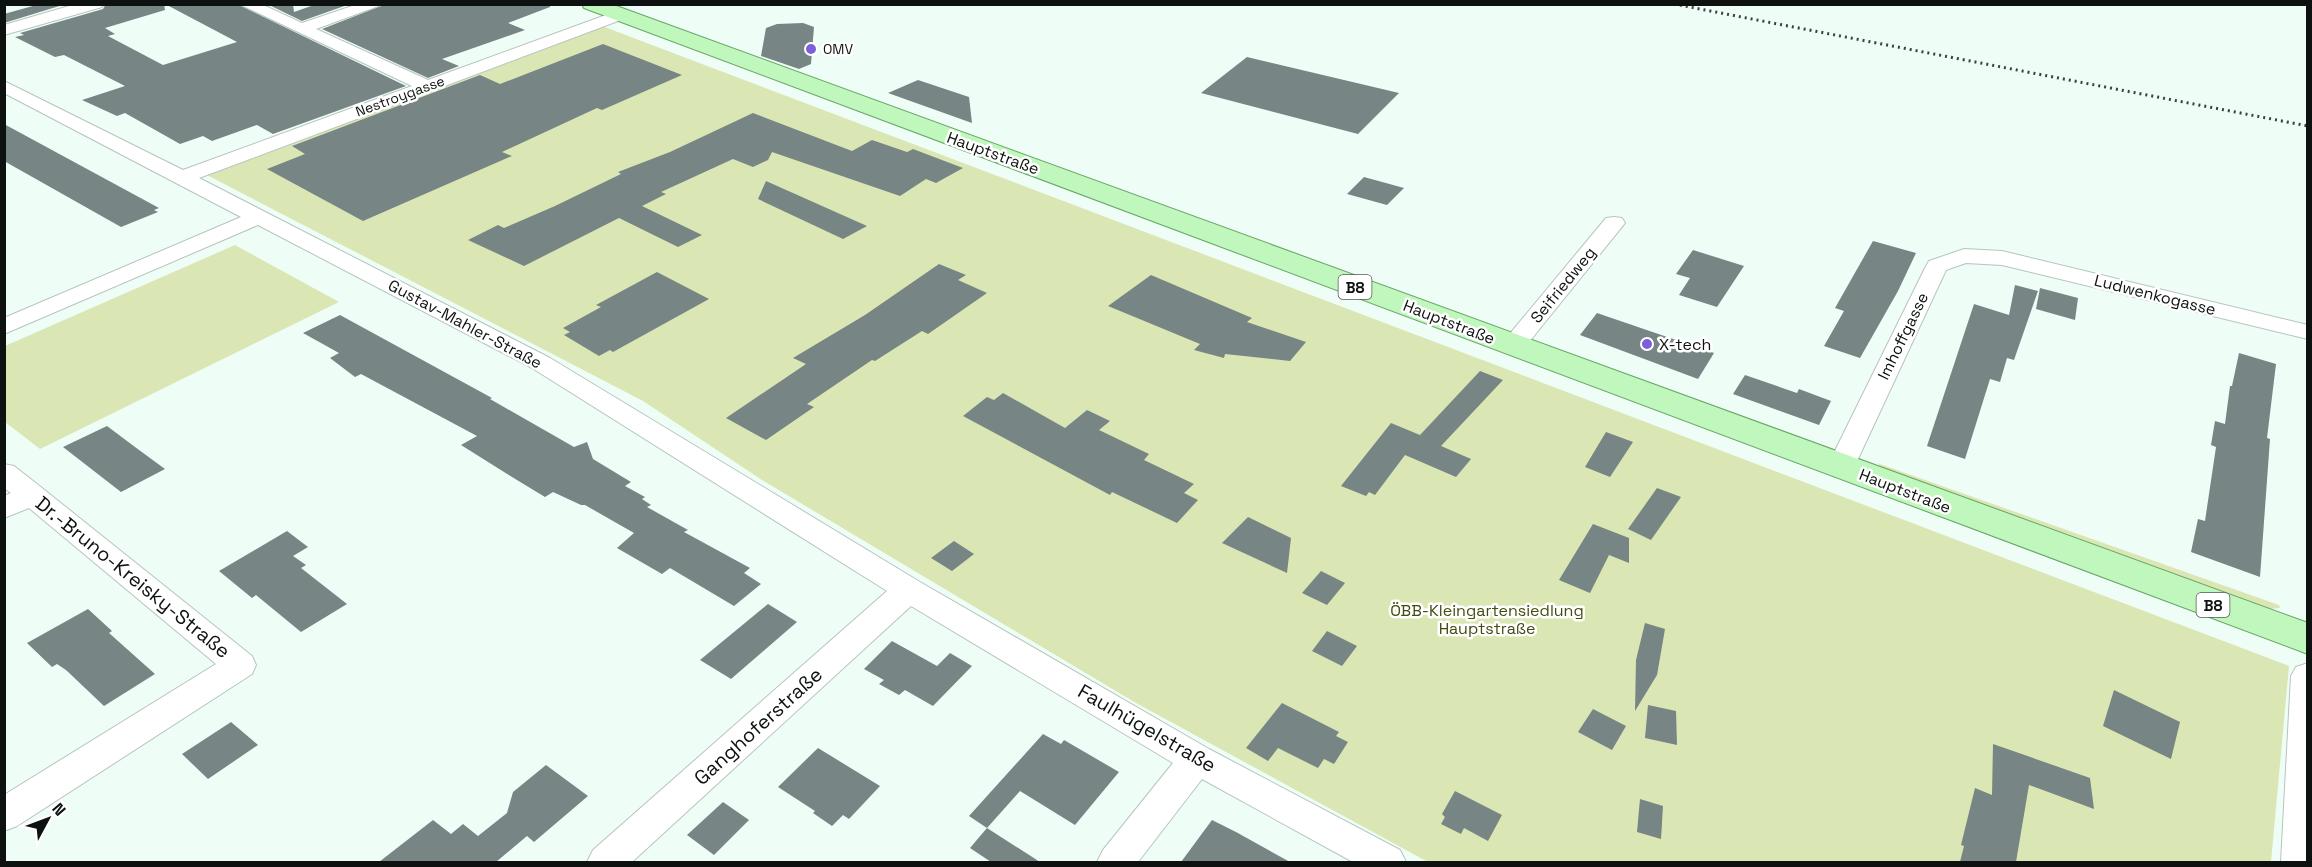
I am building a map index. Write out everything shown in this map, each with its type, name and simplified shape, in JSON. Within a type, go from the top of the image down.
[{"type":"main road","name":"Hauptstraße","points":[[591,4],[1512,347],[2307,639]]},
{"type":"street","points":[[4,30],[96,4]]},
{"type":"street","points":[[247,4],[427,86]]},
{"type":"street","points":[[300,29],[376,4]]},
{"type":"street","name":"Nestroygasse","points":[[181,178],[620,15]]},
{"type":"street","name":"Gustav-Mahler-Straße","points":[[4,86],[541,363],[909,590]]},
{"type":"street","points":[[4,327],[260,218]]},
{"type":"street","name":"Seifriedweg","points":[[1512,347],[1614,223]]},
{"type":"street","name":"Imhoffgasse","points":[[1841,467],[1937,266],[1964,256],[2002,258]]},
{"type":"street","name":"Ludwenkogasse","points":[[2002,258],[2307,332]]},
{"type":"street","name":"Dr.-Bruno-Kreisky-Straße","points":[[4,473],[18,502],[240,664],[4,815]]},
{"type":"street","name":"Faulhügelstraße","points":[[909,590],[1197,759],[1387,862]]},
{"type":"street","name":"Ganghoferstraße","points":[[606,862],[909,590]]},
{"type":"street","points":[[2300,862],[2307,675]]},
{"type":"street","points":[[1116,862],[1197,759]]},
{"type":"green space","name":"ÖBB-Kleingartensiedlung Hauptstraße","points":[[602,26],[2289,666],[2271,862],[1428,862],[1136,703],[762,480],[643,401],[205,174]]},
{"type":"green space","points":[[235,245],[339,302],[40,449],[5,422],[5,346]]},
{"type":"green space","points":[[1877,463],[2279,605],[2280,608],[2270,609],[1885,470]]},
{"type":"building","points":[[40,4],[66,4],[4,23],[4,14]]},
{"type":"building","points":[[106,4],[164,4],[165,10],[105,28],[115,34],[108,36],[163,65],[237,42],[165,4],[237,4],[406,86],[273,134],[257,125],[212,141],[203,136],[180,144],[125,113],[117,116],[82,100],[125,86],[64,55],[55,57],[15,37],[24,35],[20,33],[103,9]]},
{"type":"building","points":[[267,4],[293,4],[294,12],[317,4],[350,4],[302,21]]},
{"type":"building","points":[[386,4],[550,4],[550,7],[508,23],[525,30],[442,59],[459,66],[428,78],[322,29]]},
{"type":"building","points":[[803,23],[814,27],[811,64],[799,69],[761,56],[766,28],[777,24]]},
{"type":"building","points":[[603,44],[682,75],[602,110],[597,108],[502,152],[512,156],[363,221],[267,169],[305,154],[292,146],[480,75],[500,84]]},
{"type":"building","points":[[1247,57],[1399,93],[1358,134],[1201,93]]},
{"type":"building","points":[[918,80],[969,97],[972,123],[888,93]]},
{"type":"building","points":[[753,113],[852,151],[872,140],[907,152],[913,149],[963,168],[936,183],[926,179],[900,196],[772,152],[768,160],[753,167],[733,159],[661,192],[666,194],[642,206],[702,235],[678,247],[619,218],[524,266],[468,240],[498,225],[504,228],[555,206],[621,174],[618,172],[670,152]]},
{"type":"building","points":[[4,124],[159,208],[154,210],[158,212],[121,227],[4,161]]},
{"type":"building","points":[[1364,177],[1404,188],[1387,205],[1347,194]]},
{"type":"building","points":[[766,181],[867,226],[843,239],[758,199]]},
{"type":"building","points":[[1873,241],[1916,253],[1898,291],[1860,358],[1824,346],[1844,311],[1835,308]]},
{"type":"building","points":[[1693,250],[1744,266],[1717,307],[1679,295],[1690,278],[1676,274]]},
{"type":"building","points":[[939,264],[966,275],[958,280],[987,293],[928,334],[922,331],[875,361],[872,360],[807,404],[814,407],[766,440],[726,418],[806,364],[793,358],[865,315]]},
{"type":"building","points":[[657,272],[709,299],[613,352],[610,350],[599,356],[564,335],[570,332],[563,328],[601,307],[596,305]]},
{"type":"building","points":[[1151,275],[1252,318],[1247,322],[1306,342],[1290,361],[1225,354],[1224,358],[1194,350],[1200,344],[1108,306]]},
{"type":"building","points":[[2015,285],[2038,291],[2014,360],[2007,358],[2000,382],[1990,379],[1965,459],[1927,446],[1974,304],[2009,315]]},
{"type":"building","points":[[2040,288],[2078,298],[2075,320],[2036,309]]},
{"type":"building","name":"X-tech","points":[[1597,313],[1714,353],[1698,379],[1580,335]]},
{"type":"building","points":[[340,315],[492,398],[490,399],[574,447],[587,442],[593,459],[631,482],[625,486],[645,497],[642,499],[651,505],[647,507],[688,530],[684,532],[750,568],[744,573],[761,584],[734,606],[670,568],[662,574],[617,548],[634,533],[585,505],[553,492],[545,497],[461,445],[477,436],[361,374],[355,377],[330,358],[339,353],[303,333]]},
{"type":"building","points":[[2239,353],[2276,364],[2267,438],[2270,439],[2260,577],[2191,552],[2198,519],[2205,521],[2216,447],[2211,445],[2215,421],[2225,424],[2230,386],[2232,386]]},
{"type":"building","points":[[1480,371],[1503,380],[1441,446],[1471,459],[1456,477],[1405,455],[1375,495],[1369,492],[1366,496],[1341,486],[1391,423],[1420,435]]},
{"type":"building","points":[[1745,375],[1797,393],[1799,389],[1831,401],[1819,425],[1733,394]]},
{"type":"building","points":[[1003,393],[1065,428],[1087,410],[1110,421],[1099,430],[1149,454],[1144,460],[1194,484],[1184,493],[1198,500],[1177,523],[1112,492],[1110,495],[963,416],[987,397],[994,400]]},
{"type":"building","points":[[107,426],[165,469],[121,492],[63,447]]},
{"type":"building","points":[[1606,432],[1633,442],[1610,477],[1585,467]]},
{"type":"building","points":[[1657,488],[1681,497],[1651,540],[1628,529]]},
{"type":"building","points":[[1248,517],[1291,538],[1287,573],[1222,543]]},
{"type":"building","points":[[1593,524],[1629,538],[1629,563],[1609,555],[1590,593],[1559,580]]},
{"type":"building","points":[[287,531],[308,547],[293,556],[306,565],[301,568],[347,604],[301,632],[256,595],[252,598],[219,571]]},
{"type":"building","points":[[954,541],[974,554],[952,571],[931,558]]},
{"type":"building","points":[[1321,571],[1345,583],[1327,605],[1302,593]]},
{"type":"building","points":[[768,604],[797,622],[731,679],[700,660]]},
{"type":"building","points":[[88,609],[112,631],[109,633],[155,674],[104,706],[66,670],[57,664],[52,667],[27,643]]},
{"type":"building","points":[[1645,623],[1665,629],[1657,675],[1635,711],[1636,660]]},
{"type":"building","points":[[1327,631],[1357,646],[1342,666],[1312,651]]},
{"type":"building","points":[[892,641],[937,666],[950,653],[972,666],[933,706],[905,690],[899,695],[879,684],[884,680],[864,669]]},
{"type":"building","points":[[2114,690],[2180,722],[2171,759],[2103,726]]},
{"type":"building","points":[[1282,703],[1339,732],[1336,736],[1348,742],[1334,764],[1324,759],[1318,768],[1278,748],[1268,761],[1246,748]]},
{"type":"building","points":[[1648,705],[1676,711],[1677,745],[1645,738]]},
{"type":"building","points":[[1593,709],[1626,726],[1612,750],[1578,732]]},
{"type":"building","points":[[231,722],[258,745],[208,779],[182,754]]},
{"type":"building","points":[[1043,734],[1061,744],[1064,740],[1119,772],[1075,825],[1020,791],[987,828],[969,816]]},
{"type":"building","points":[[1993,744],[2090,778],[2094,809],[2029,785],[2016,862],[1960,862],[1964,846],[1961,845],[1975,788],[1992,795]]},
{"type":"building","points":[[818,748],[880,786],[849,819],[843,815],[832,826],[813,813],[815,811],[778,787]]},
{"type":"building","points":[[546,765],[588,796],[534,842],[527,836],[496,862],[379,862],[433,820],[451,834],[463,824],[478,836],[507,813],[513,792]]},
{"type":"building","points":[[1455,791],[1502,815],[1488,841],[1464,828],[1461,834],[1441,824],[1445,817],[1442,814]]},
{"type":"building","points":[[1640,799],[1663,806],[1661,839],[1637,832]]},
{"type":"building","points":[[723,802],[749,820],[714,855],[687,835]]},
{"type":"building","points":[[1212,820],[1236,832],[1290,862],[1181,862]]},
{"type":"building","points":[[987,828],[1040,862],[991,862],[970,848]]},
{"type":"railway","points":[[1674,4],[2308,126]]},
{"type":"place","name":"OMV","points":[[811,49]]},
{"type":"place","name":"X-tech","points":[[1647,344]]}]
